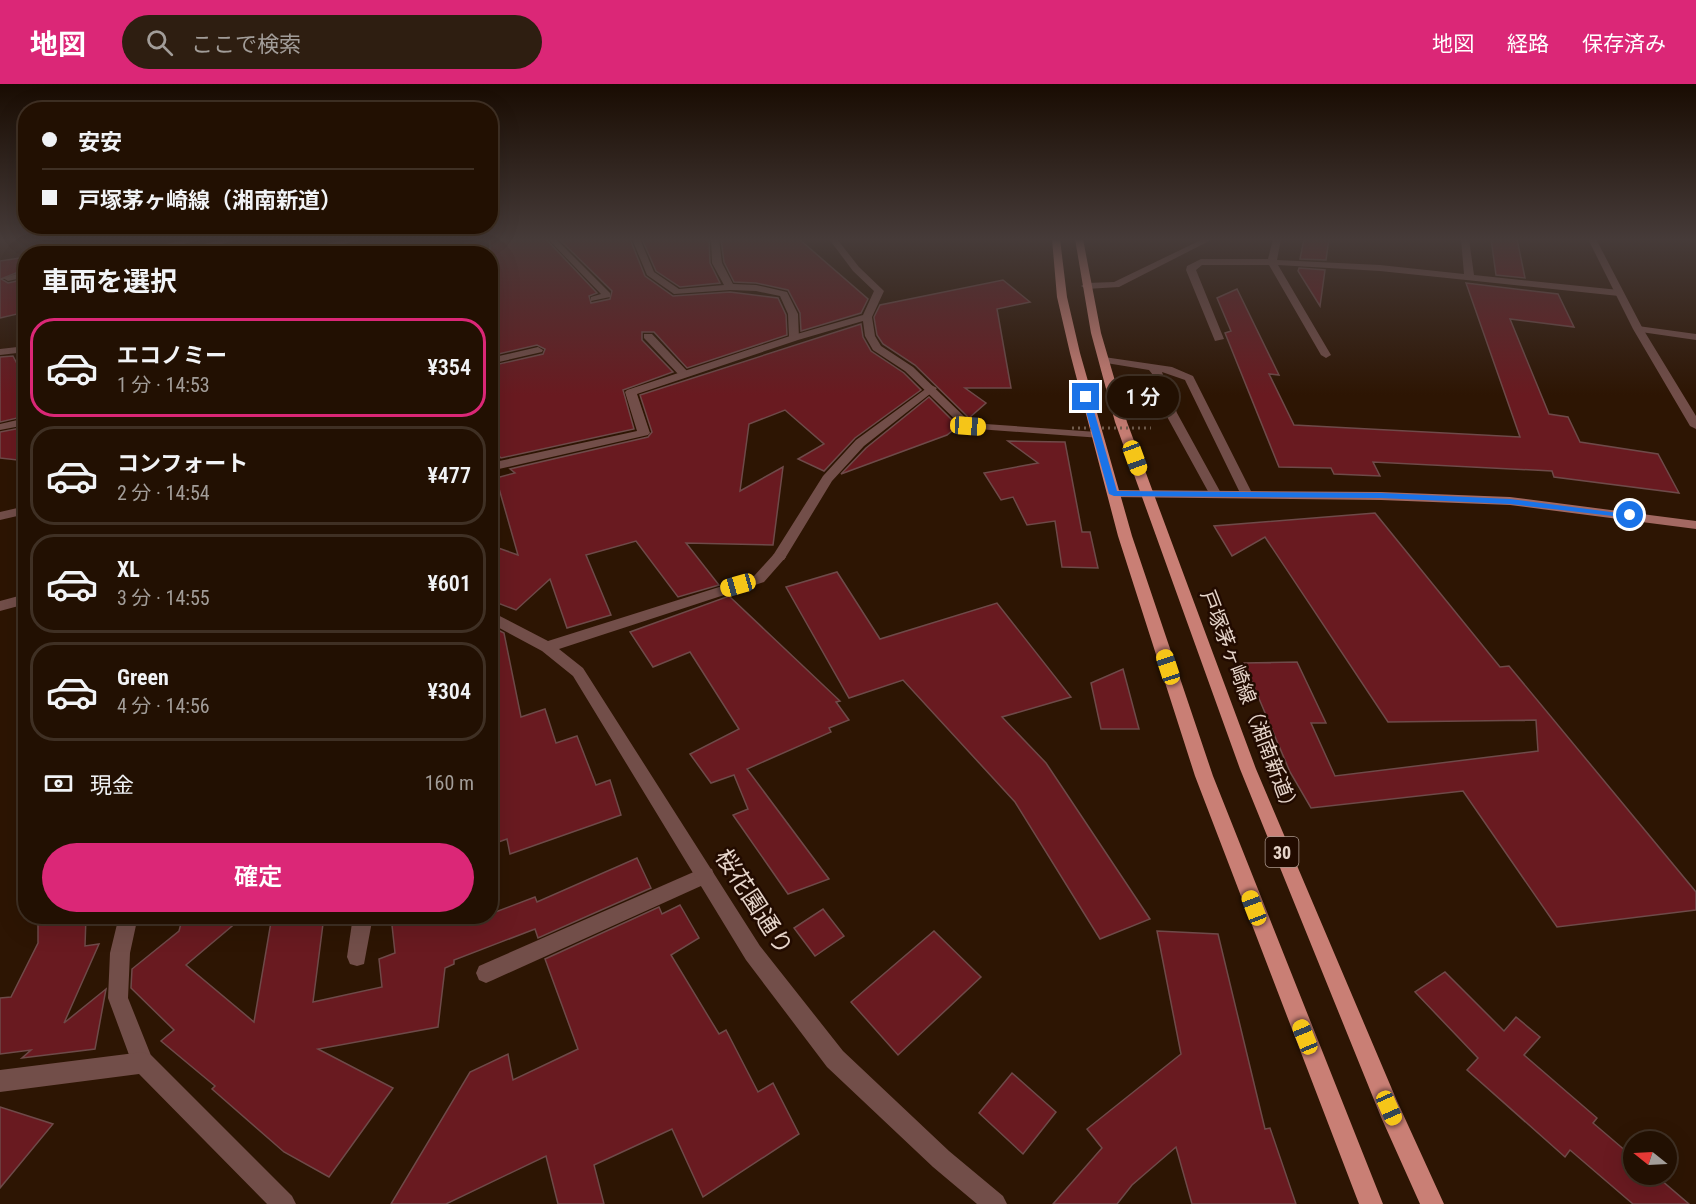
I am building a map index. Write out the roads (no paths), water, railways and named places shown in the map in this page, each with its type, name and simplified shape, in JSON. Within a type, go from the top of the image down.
[{"type":"main road","name":"30","points":[[1061,291],[1097,436],[1114,494],[1204,776],[1371,1204]]},
{"type":"main road","name":"戸塚茅ヶ崎線（湘南新道）","points":[[1088,291],[1121,422],[1248,769],[1384,1098],[1432,1204]]},
{"type":"street","points":[[594,299],[607,295],[603,291]]},
{"type":"street","points":[[771,291],[784,294],[793,314],[794,338]]},
{"type":"street","points":[[879,291],[867,317],[870,336],[877,348],[909,369],[968,426],[1097,436]]},
{"type":"street","points":[[1200,291],[1219,339]]},
{"type":"street","points":[[1289,291],[1326,356]]},
{"type":"street","points":[[1605,291],[1619,293],[1696,426]]},
{"type":"street","points":[[498,465],[644,433],[631,392],[794,338],[867,317]]},
{"type":"street","points":[[1638,329],[1696,337]]},
{"type":"street","points":[[648,336],[684,374]]},
{"type":"street","points":[[0,352],[18,350]]},
{"type":"street","points":[[498,359],[538,350]]},
{"type":"street","points":[[1104,360],[1173,370],[1189,378],[1246,495]]},
{"type":"street","points":[[1151,366],[1158,375],[1171,413],[1216,495]]},
{"type":"street","points":[[547,647],[759,579],[779,556],[827,479],[860,443],[931,388]]},
{"type":"street","points":[[0,427],[18,423]]},
{"type":"street","points":[[1114,494],[1381,496],[1510,501],[1696,525]]},
{"type":"street","points":[[0,516],[18,512]]},
{"type":"street","points":[[0,606],[18,601]]},
{"type":"street","name":"桜花園通り","points":[[498,620],[547,647],[578,672],[753,952],[835,1059],[941,1159],[995,1204]]},
{"type":"street","points":[[486,973],[705,875]]},
{"type":"street","points":[[127,924],[120,953],[118,998],[143,1063],[284,1204]]},
{"type":"street","points":[[357,957],[362,924]]},
{"type":"street","points":[[0,1081],[143,1063]]}]
